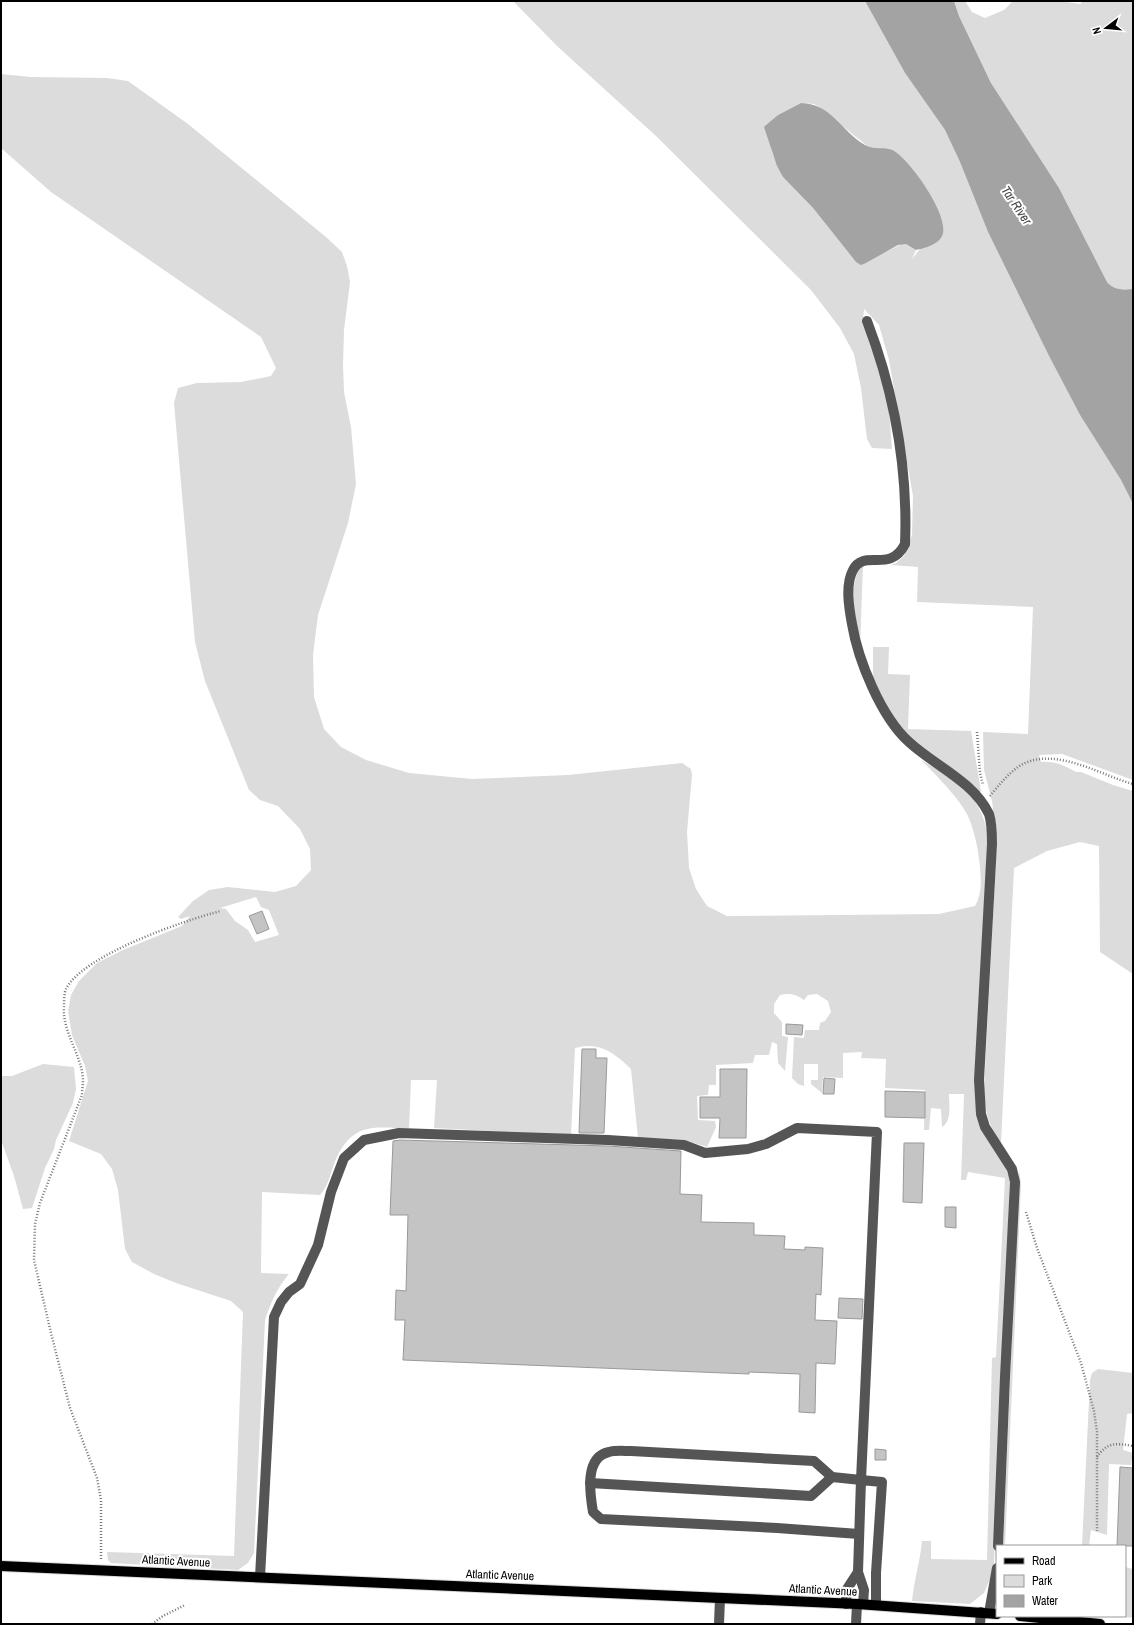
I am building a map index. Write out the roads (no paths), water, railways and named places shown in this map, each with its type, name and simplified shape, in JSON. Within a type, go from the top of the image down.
[{"type":"main road","name":"Atlantic Avenue","points":[[1,1566],[855,1604],[989,1613]]},
{"type":"main road","points":[[1026,1617],[1053,1622],[1100,1624]]},
{"type":"street","points":[[868,321],[885,372],[896,424],[904,482],[905,544],[901,553],[889,560],[861,562],[853,569],[849,582],[850,612],[854,636],[868,676],[888,718],[908,742],[968,786],[989,815],[992,844],[979,1098],[985,1127],[1012,1169],[1015,1182],[998,1545]]},
{"type":"street","points":[[260,1577],[274,1317],[285,1297],[300,1284],[318,1245],[331,1192],[344,1158],[364,1140],[399,1133],[608,1140],[684,1145],[705,1153],[748,1149],[766,1144],[797,1128],[877,1132],[859,1534],[858,1572],[864,1590],[855,1604]]},
{"type":"street","points":[[859,1534],[777,1528],[601,1519],[592,1512],[589,1490],[591,1469],[599,1458],[608,1452],[631,1451],[814,1460],[832,1477],[882,1482],[876,1573],[876,1605]]},
{"type":"street","points":[[590,1483],[811,1496],[832,1477]]},
{"type":"street","points":[[856,1624],[855,1604],[847,1589],[858,1572]]},
{"type":"street","points":[[980,1624],[989,1613],[996,1574]]},
{"type":"street","points":[[719,1624],[720,1598]]},
{"type":"water","name":"Tar River","points":[[865,1],[954,1],[959,16],[991,83],[1059,188],[1107,282],[1113,287],[1119,289],[1133,289],[1133,504],[1121,480],[1080,415],[1049,356],[988,232],[960,162],[945,130],[905,73]]},
{"type":"water","points":[[801,103],[821,108],[829,113],[849,133],[865,145],[873,148],[890,149],[904,159],[928,190],[940,214],[943,224],[942,237],[936,243],[924,248],[916,250],[906,244],[898,245],[866,263],[861,265],[856,262],[813,208],[783,177],[777,166],[764,127],[778,115]]}]
